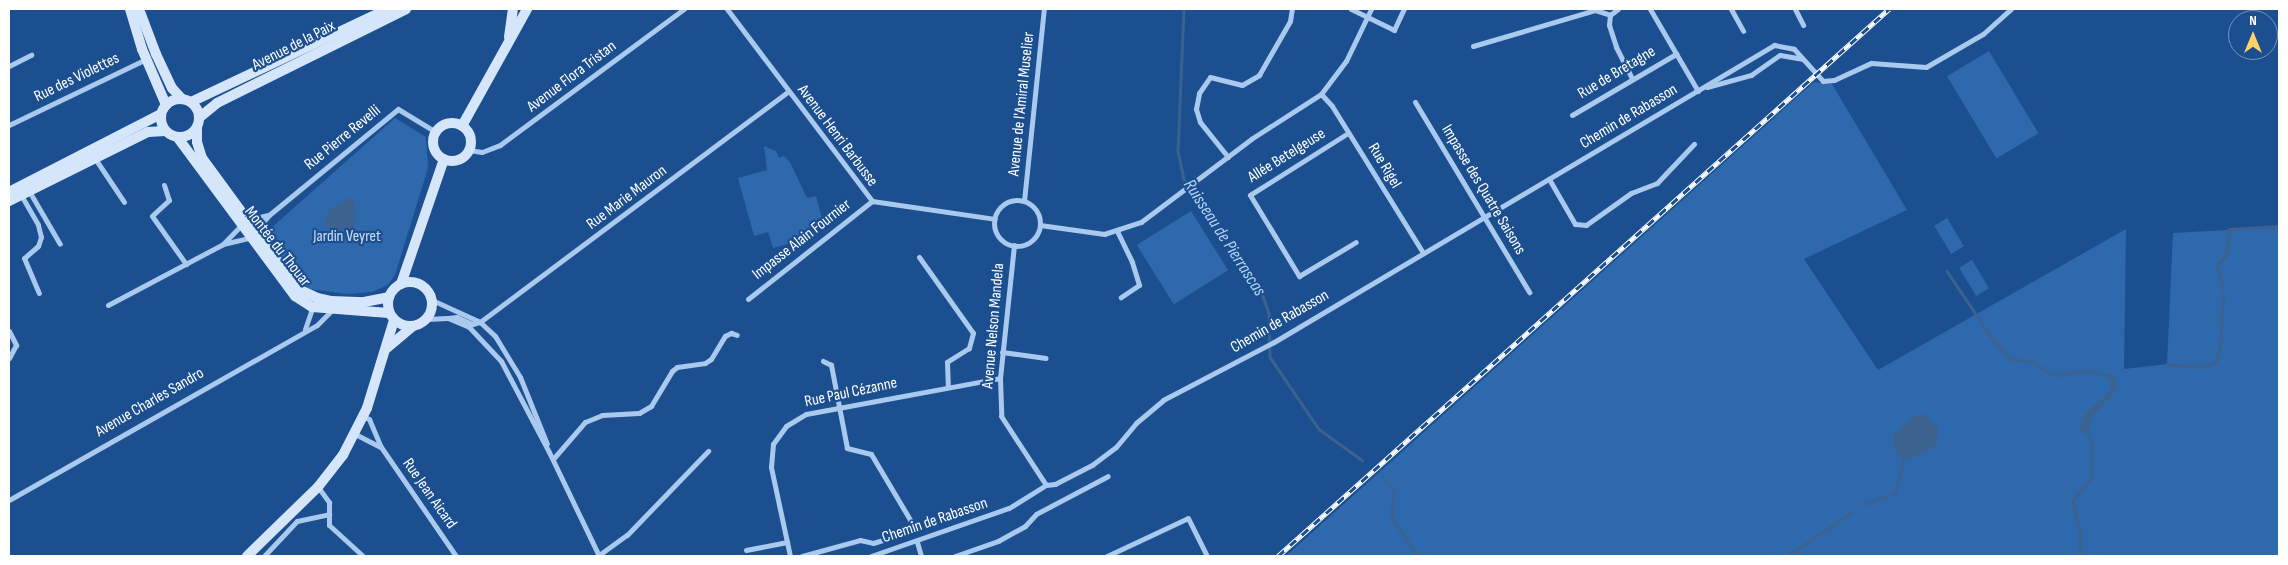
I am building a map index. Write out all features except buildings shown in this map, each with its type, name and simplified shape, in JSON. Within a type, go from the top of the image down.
[{"type":"street","points":[[130,9],[163,110],[165,130]]},
{"type":"street","points":[[91,154],[148,132],[165,130],[178,138],[187,137],[197,128],[200,117],[186,100],[172,88],[156,54],[139,9]]},
{"type":"street","name":"Avenue de la Paix","points":[[186,100],[388,9]]},
{"type":"street","name":"Avenue de la Paix","points":[[200,117],[217,103],[406,9]]},
{"type":"street","points":[[506,47],[512,9]]},
{"type":"street","points":[[462,126],[527,9]]},
{"type":"street","name":"Avenue Flora Tristan","points":[[469,150],[482,152],[500,145],[684,9]]},
{"type":"street","name":"Avenue Henri Barbusse","points":[[727,9],[787,92],[872,201],[995,219]]},
{"type":"street","name":"Avenue de l'Amiral Muselier","points":[[1024,201],[1044,9]]},
{"type":"street","points":[[1228,157],[1200,122],[1196,109],[1199,93],[1210,77],[1242,85],[1259,75],[1290,21],[1292,9]]},
{"type":"street","points":[[1351,9],[1394,30],[1404,9]]},
{"type":"street","points":[[1040,225],[1089,233],[1117,232],[1141,222],[1228,157],[1321,94],[1346,61],[1371,9]]},
{"type":"street","points":[[1618,9],[1610,15],[1609,25],[1616,47],[1632,79]]},
{"type":"street","points":[[1650,9],[1698,91]]},
{"type":"street","points":[[1730,9],[1743,30]]},
{"type":"street","points":[[1795,9],[1803,25]]},
{"type":"street","points":[[1774,45],[1794,49],[1823,81],[1834,80],[1871,63],[1926,67],[1983,34],[2012,9]]},
{"type":"street","points":[[1473,46],[1595,10],[1610,15]]},
{"type":"street","points":[[1774,45],[1780,55],[1802,59]]},
{"type":"street","name":"Chemin de Rabasson","points":[[871,556],[917,542],[1009,508],[1046,485],[1055,484],[1100,459],[1163,400],[1276,340],[1774,45]]},
{"type":"street","name":"Rue des Violettes","points":[[9,125],[156,54]]},
{"type":"street","name":"Rue de Bretagne","points":[[1572,114],[1676,54]]},
{"type":"street","points":[[9,66],[31,55]]},
{"type":"street","name":"Chemin de Rabasson","points":[[1698,91],[1730,78],[1751,75],[1780,55]]},
{"type":"street","name":"Rue Marie Mauron","points":[[480,322],[787,92]]},
{"type":"street","name":"Rue Rigel","points":[[1321,94],[1348,133],[1423,253]]},
{"type":"street","points":[[9,201],[17,191],[91,154],[163,110],[186,100]]},
{"type":"street","name":"Impasse des Quatre Saisons","points":[[1415,102],[1529,292]]},
{"type":"street","name":"Rue Pierre Revelli","points":[[252,236],[269,215],[398,109],[436,132]]},
{"type":"street","points":[[450,124],[462,126],[470,139],[469,150],[456,161],[444,159],[435,151],[436,132],[450,124]]},
{"type":"street","name":"Montée du Thouar","points":[[197,128],[197,142],[202,158],[242,222]]},
{"type":"street","name":"Allée Betelgeuse","points":[[1348,133],[1250,195],[1299,276],[1356,242]]},
{"type":"street","name":"Montée du Thouar","points":[[178,138],[242,222],[288,290],[312,307],[364,302],[389,297]]},
{"type":"street","points":[[1549,179],[1576,224],[1586,225],[1631,194],[1658,182],[1694,144]]},
{"type":"street","points":[[91,154],[124,202]]},
{"type":"street","points":[[247,556],[318,487],[336,466],[355,434],[385,350],[391,316],[389,297],[401,284],[412,257],[419,226],[444,159]]},
{"type":"street","points":[[164,185],[169,200],[152,216],[186,264]]},
{"type":"street","points":[[17,191],[60,244]]},
{"type":"street","points":[[17,191],[38,225],[40,237],[38,246],[24,258],[39,293]]},
{"type":"street","name":"Impasse Alain Fournier","points":[[748,299],[872,201]]},
{"type":"street","points":[[1024,201],[1034,208],[1040,225],[1034,238],[1014,245],[999,237],[995,219],[1005,204],[1024,201]]},
{"type":"street","name":"Rue Pierre Revelli","points":[[242,222],[269,215]]},
{"type":"street","points":[[223,244],[242,222]]},
{"type":"street","points":[[1117,232],[1132,262],[1139,285],[1121,297]]},
{"type":"street","points":[[108,305],[223,244],[252,236]]},
{"type":"street","name":"Montée du Thouar","points":[[252,236],[298,288],[332,305],[391,316]]},
{"type":"street","name":"Avenue Nelson Mandela","points":[[1014,245],[1000,378],[1001,416],[1046,485]]},
{"type":"street","points":[[412,257],[420,284],[432,300],[480,322],[500,344],[520,377],[542,425],[549,452]]},
{"type":"street","points":[[919,257],[973,333],[969,348],[947,362],[948,386]]},
{"type":"street","points":[[401,284],[420,284]]},
{"type":"street","points":[[427,318],[432,300]]},
{"type":"street","name":"Avenue Charles Sandro","points":[[9,500],[320,322],[332,305]]},
{"type":"street","points":[[305,329],[312,307]]},
{"type":"street","points":[[391,316],[412,327]]},
{"type":"street","points":[[385,350],[412,327],[427,318],[457,317],[472,324],[480,322]]},
{"type":"street","points":[[448,318],[470,327],[501,362],[553,459],[599,556],[627,535],[708,451]]},
{"type":"street","points":[[9,332],[16,345],[9,358]]},
{"type":"street","points":[[553,459],[585,422],[602,415],[623,416],[639,413],[651,406],[672,371],[677,367],[705,362],[711,359],[725,336],[731,333],[737,335]]},
{"type":"street","points":[[1002,352],[1046,358]]},
{"type":"street","points":[[802,556],[860,540],[873,544],[909,532],[912,523],[870,454],[847,448],[831,365],[823,361]]},
{"type":"street","name":"Rue Paul Cézanne","points":[[790,556],[771,467],[773,444],[786,426],[806,414],[948,386],[1000,378]]},
{"type":"street","name":"Rue Jean Aicard","points":[[363,416],[374,427],[381,448],[456,556]]},
{"type":"street","name":"Rue Jean Aicard","points":[[355,434],[381,448]]},
{"type":"street","points":[[955,556],[998,541],[1025,526],[1036,514],[1108,476]]},
{"type":"street","points":[[318,487],[328,499],[330,525],[363,556]]},
{"type":"street","points":[[264,556],[298,521],[329,514]]},
{"type":"street","points":[[1107,556],[1188,518],[1207,556]]},
{"type":"street","points":[[746,550],[787,542]]},
{"type":"street","points":[[917,542],[921,556]]},
{"type":"green space","points":[[1989,51],[2038,133],[1996,159],[1947,76]]},
{"type":"green space","points":[[1814,82],[1832,84],[1907,210],[1804,259],[1878,370],[2126,229],[2124,369],[2167,364],[2173,233],[2279,227],[2279,556],[1286,556]]},
{"type":"green space","name":"Jardin Veyret","points":[[395,118],[426,137],[428,168],[395,275],[388,285],[372,292],[347,294],[309,289],[269,247],[270,229]]},
{"type":"green space","points":[[764,146],[776,151],[779,158],[784,156],[790,162],[807,198],[816,196],[822,218],[817,219],[816,227],[809,233],[810,238],[773,248],[768,232],[754,236],[738,178],[767,170]]},
{"type":"green space","points":[[1191,211],[1228,270],[1174,304],[1137,245]]},
{"type":"green space","points":[[1947,218],[1964,246],[1951,254],[1934,226]]},
{"type":"green space","points":[[1972,260],[1989,288],[1976,296],[1959,268]]},
{"type":"shaded area","points":[[353,196],[356,219],[353,227],[343,231],[327,227],[325,217],[329,210]]},
{"type":"shaded area","points":[[2107,374],[2115,376],[2117,390],[2091,418],[2088,433],[2082,432],[2080,426],[2086,413],[2112,389]]},
{"type":"shaded area","points":[[1926,414],[1938,429],[1937,445],[1911,459],[1896,455],[1893,435],[1914,416]]},
{"type":"waterway","name":"Ruisseau de Pierrascas","points":[[1184,9],[1178,151],[1184,179],[1199,195],[1261,291],[1269,313],[1270,357],[1319,429],[1362,460]]},
{"type":"waterway","points":[[2223,288],[2216,266],[2226,255],[2229,229],[2279,226]]},
{"type":"waterway","points":[[1947,271],[1996,344],[2010,359],[2033,361],[2049,373],[2060,375],[2087,370],[2109,376]]},
{"type":"waterway","points":[[2167,364],[2203,367],[2216,362],[2220,347],[2223,295]]},
{"type":"waterway","points":[[2080,556],[2080,530],[2072,501],[2091,478],[2092,443],[2084,428]]},
{"type":"waterway","points":[[1865,504],[1895,493],[1904,457]]},
{"type":"waterway","name":"Ruisseau de Pierrascas","points":[[1385,480],[1394,491],[1392,518],[1418,556]]},
{"type":"waterway","points":[[1787,556],[1852,512]]},
{"type":"railway","points":[[1278,556],[1889,9]]}]
